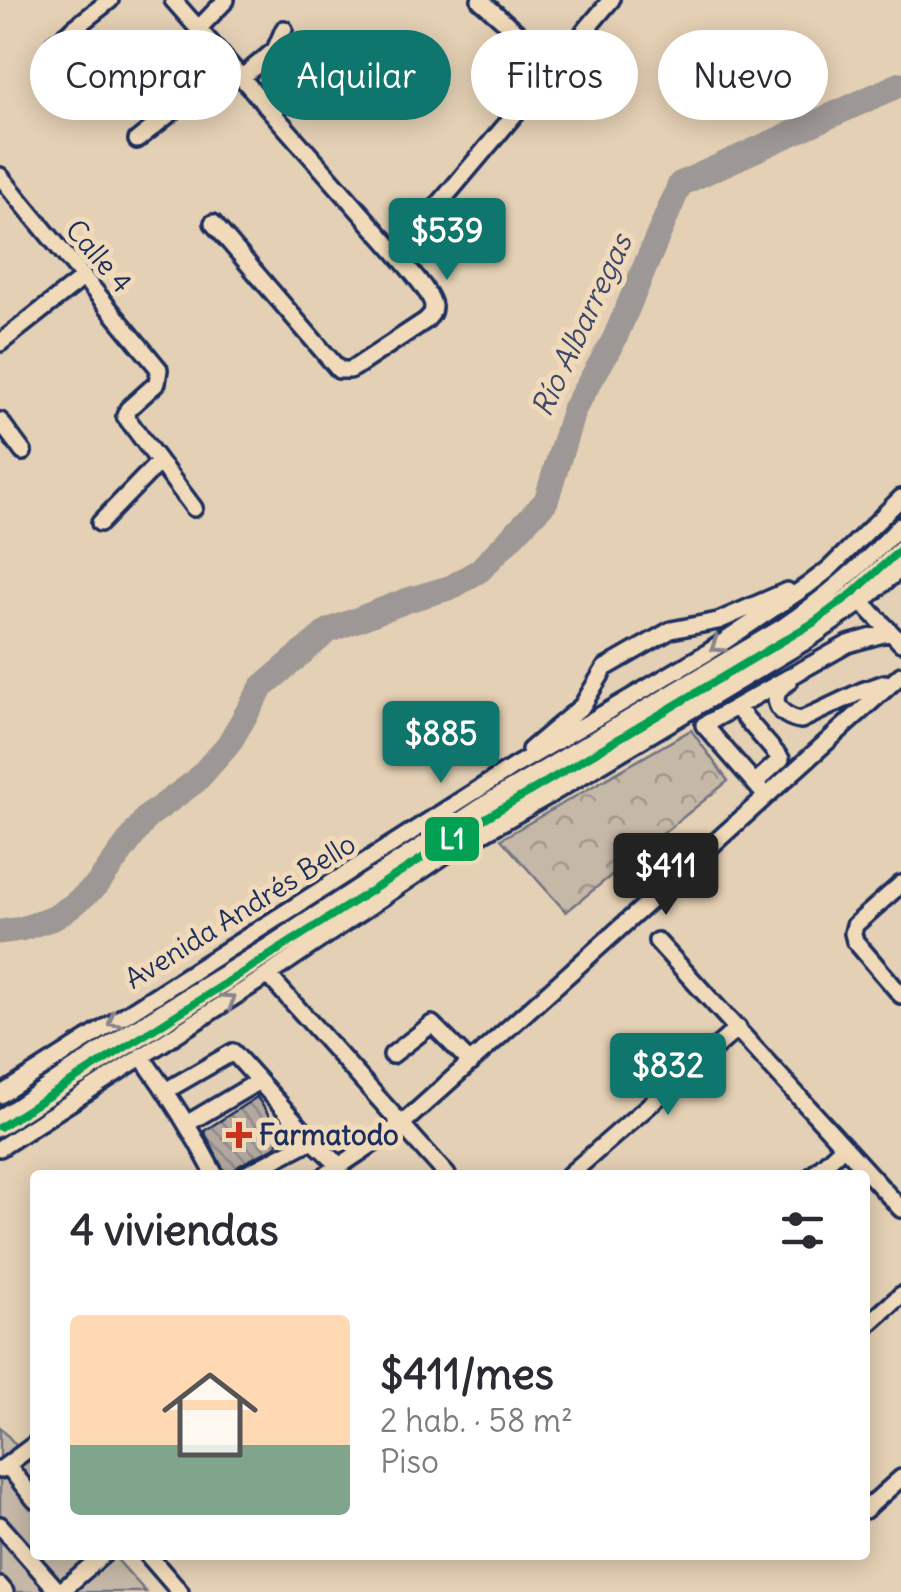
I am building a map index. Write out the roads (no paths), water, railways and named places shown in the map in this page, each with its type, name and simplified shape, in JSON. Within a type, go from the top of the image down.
[{"type":"street","points":[[72,30],[110,0]]},
{"type":"street","points":[[174,0],[198,29],[226,0]]},
{"type":"street","points":[[480,0],[514,30]]},
{"type":"street","points":[[586,30],[612,0]]},
{"type":"street","points":[[241,69],[274,50],[284,29]]},
{"type":"street","points":[[213,222],[334,367],[344,371],[354,368],[432,313],[430,297],[397,254],[241,78]]},
{"type":"street","points":[[137,140],[166,120]]},
{"type":"street","points":[[397,254],[510,120]]},
{"type":"street","name":"Calle 4","points":[[0,176],[158,369],[158,383],[125,416],[159,462]]},
{"type":"street","points":[[0,343],[84,278]]},
{"type":"street","points":[[0,421],[23,452]]},
{"type":"street","points":[[100,523],[159,462],[194,508]]},
{"type":"street","name":"Avenida Andrés Bello","points":[[0,1095],[514,767],[710,651],[830,569],[901,498]]},
{"type":"street","points":[[0,1148],[445,855],[806,641],[852,592],[901,526]]},
{"type":"street","points":[[0,1127],[452,839],[813,623],[901,548]]},
{"type":"street","points":[[0,1118],[490,800],[815,605],[901,568]]},
{"type":"street","points":[[830,569],[895,638]]},
{"type":"street","points":[[514,767],[582,706],[605,668],[672,630],[718,622],[808,586]]},
{"type":"street","points":[[761,789],[704,725],[848,644],[895,638]]},
{"type":"street","points":[[846,652],[778,690],[777,703],[785,715],[801,720],[898,677]]},
{"type":"street","points":[[334,1170],[402,1124],[471,1064],[761,789],[898,677]]},
{"type":"street","points":[[736,707],[781,759],[761,789]]},
{"type":"street","points":[[901,884],[855,925],[853,933],[855,941],[901,995]]},
{"type":"street","points":[[657,941],[865,1170]]},
{"type":"street","points":[[268,974],[443,1170]]},
{"type":"street","points":[[392,1055],[432,1024],[471,1064]]},
{"type":"street","points":[[575,1170],[738,1028]]},
{"type":"street","points":[[167,1090],[233,1052],[312,1140],[332,1170]]},
{"type":"street","points":[[141,1056],[188,1123],[212,1170]]},
{"type":"street","points":[[188,1123],[259,1082]]},
{"type":"street","points":[[255,1170],[312,1140]]},
{"type":"street","points":[[819,1170],[844,1147]]},
{"type":"street","points":[[870,1175],[901,1208]]},
{"type":"street","points":[[870,1323],[899,1299]]},
{"type":"street","points":[[30,1448],[3,1467],[30,1495]]},
{"type":"street","points":[[870,1506],[901,1478]]},
{"type":"street","points":[[0,1524],[30,1559]]},
{"type":"street","points":[[31,1560],[59,1592],[83,1561]]},
{"type":"street","points":[[152,1560],[180,1592]]},
{"type":"street","points":[[0,1586],[5,1592]]},
{"type":"waterway","name":"Río Albarregas","points":[[0,932],[54,918],[97,885],[147,817],[196,781],[228,745],[262,687],[328,631],[452,587],[480,570],[546,501],[574,409],[614,340],[680,184],[901,84]]},
{"type":"place","name":"Farmatodo","points":[[239,1135]]}]
